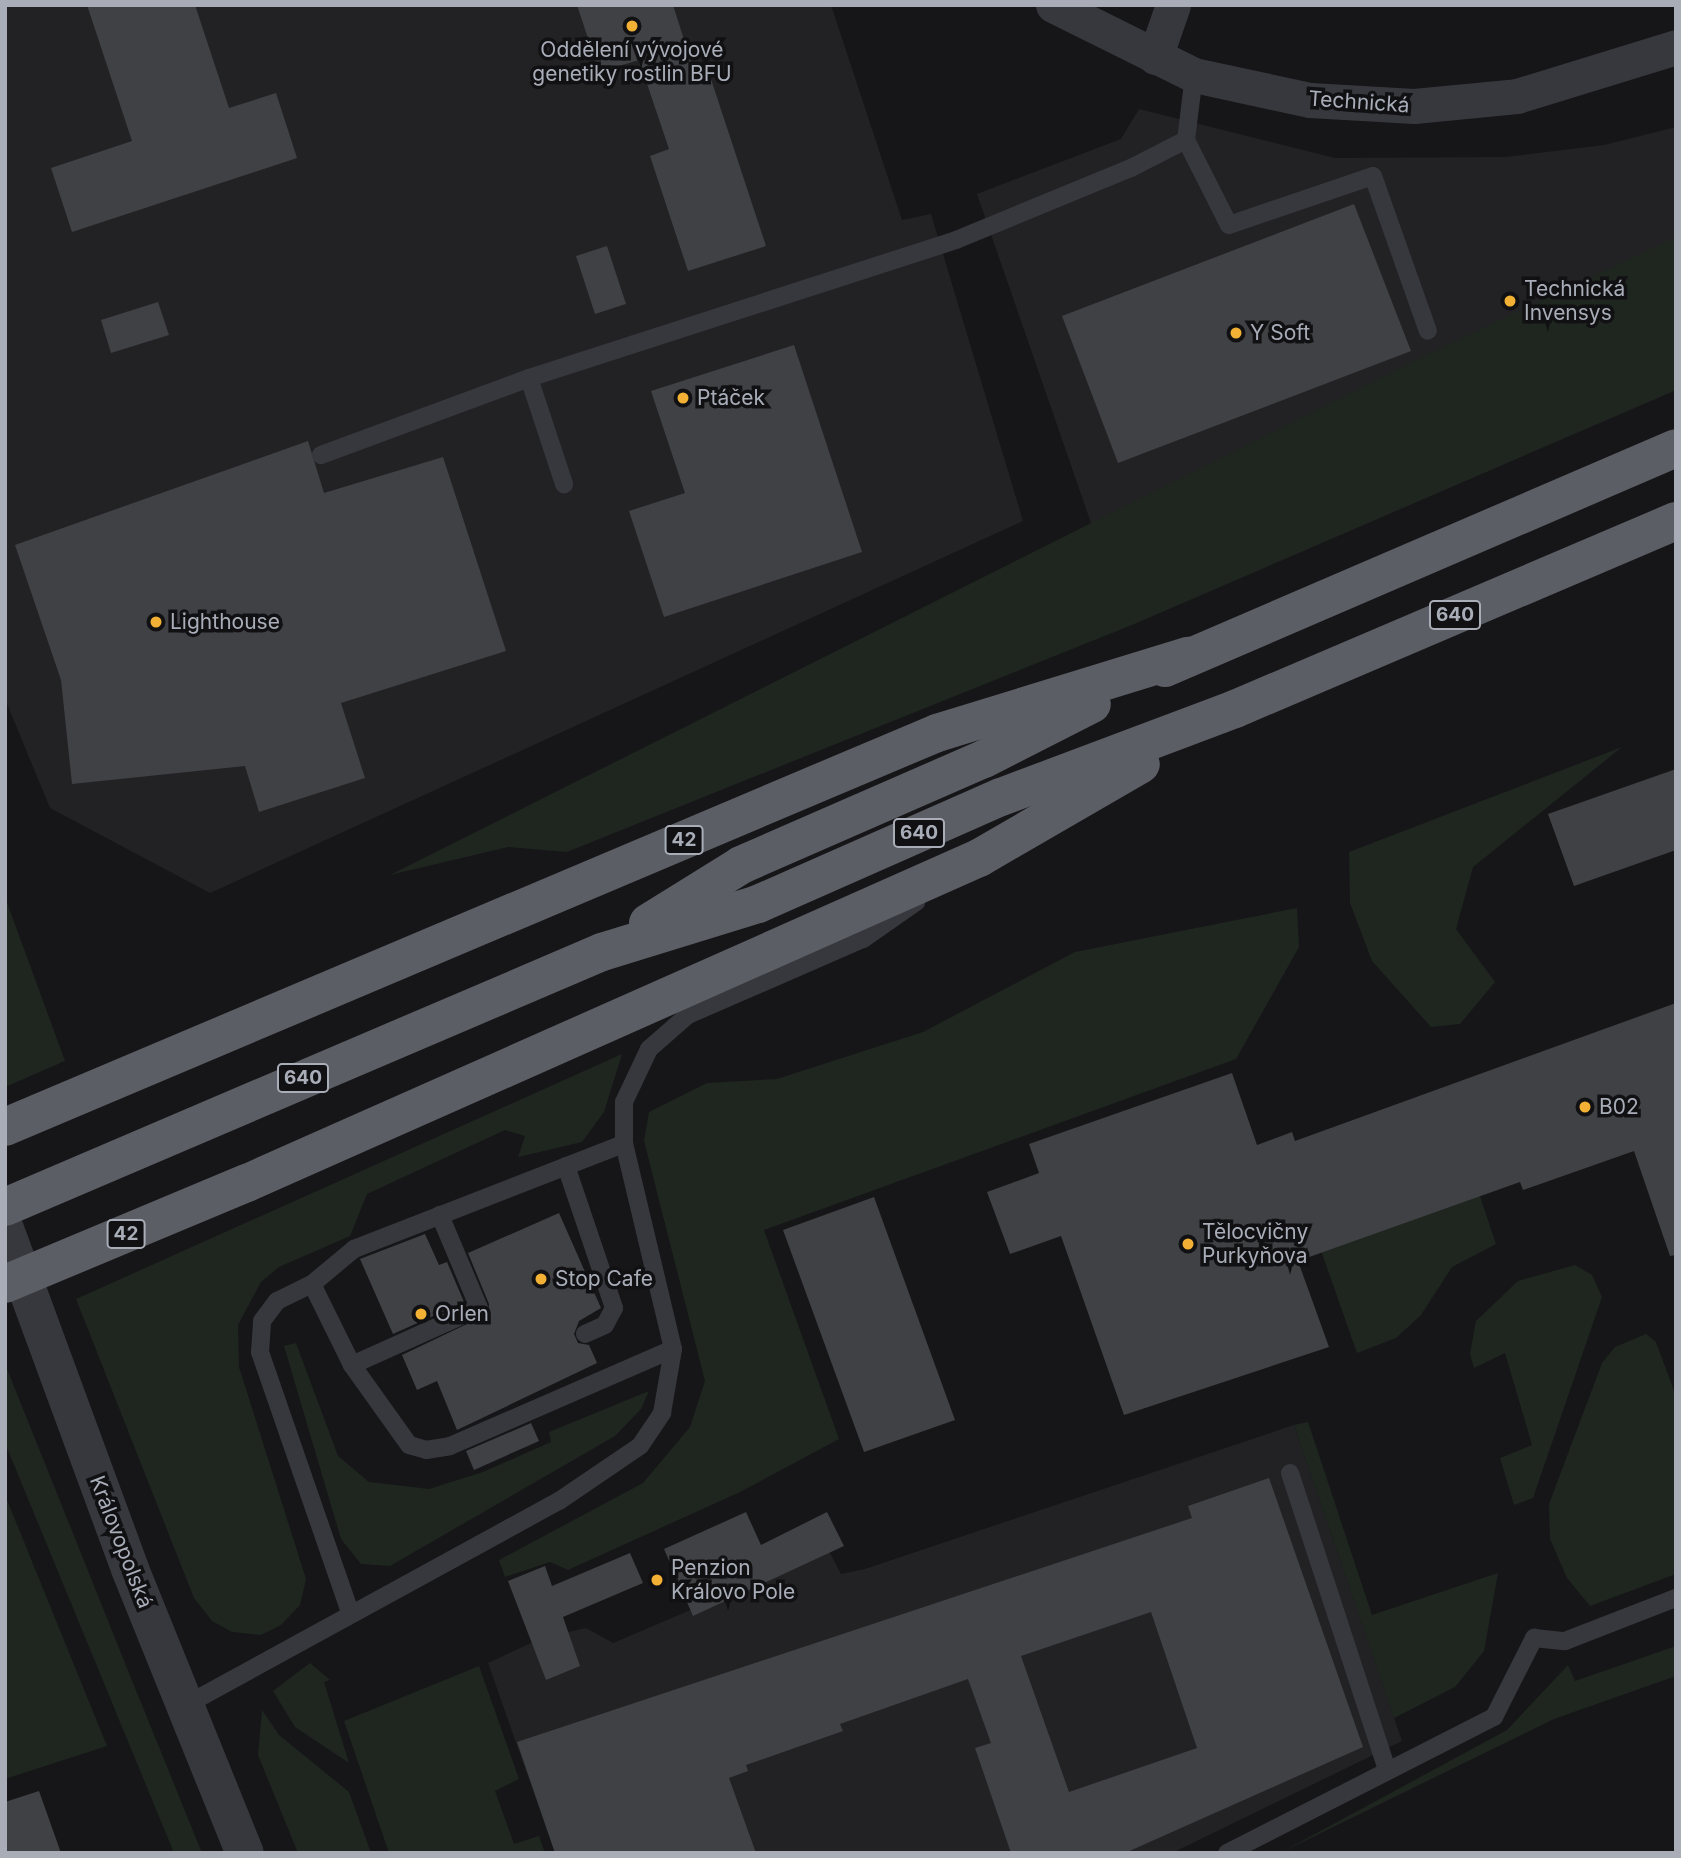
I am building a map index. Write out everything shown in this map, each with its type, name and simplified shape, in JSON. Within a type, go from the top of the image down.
[{"type":"highway","name":"640","points":[[602,952],[741,865],[985,759],[1188,656],[1676,448]]},
{"type":"highway","name":"640","points":[[5,1207],[602,952],[758,904],[1001,797],[1235,709],[1676,521]]},
{"type":"highway","name":"42","points":[[5,1127],[937,733],[1188,656]]},
{"type":"highway","name":"42","points":[[5,1284],[247,1183],[979,858],[1235,709]]},
{"type":"street","name":"Technická","points":[[1053,5],[1194,75],[1310,100],[1414,106],[1517,96],[1676,47]]},
{"type":"street","points":[[1155,57],[1173,5]]},
{"type":"street","name":"Královopolská","points":[[5,1229],[245,1853]]},
{"type":"lane","points":[[1194,75],[1186,140],[1229,225],[1373,176],[1428,331]]},
{"type":"lane","points":[[321,455],[529,378],[956,240],[1186,140]]},
{"type":"lane","points":[[529,378],[564,484]]},
{"type":"lane","points":[[186,1705],[350,1612],[559,1501],[640,1446],[662,1412],[673,1349],[624,1144],[624,1102],[649,1049],[688,1015],[863,939],[979,858]]},
{"type":"lane","points":[[350,1612],[260,1352],[262,1321],[277,1301],[312,1284],[354,1249],[624,1144]]},
{"type":"lane","points":[[566,1166],[614,1308],[605,1325],[585,1335]]},
{"type":"lane","points":[[352,1365],[479,1308],[440,1215]]},
{"type":"lane","points":[[312,1284],[352,1365],[409,1445],[426,1450],[463,1441],[673,1349]]},
{"type":"lane","points":[[1290,1473],[1387,1770]]},
{"type":"lane","points":[[1227,1853],[1494,1717],[1534,1638],[1565,1641],[1676,1598]]},
{"type":"shaded area","points":[[5,5],[831,5],[902,220],[931,214],[1023,521],[210,893],[50,808],[5,699]]},
{"type":"shaded area","points":[[1139,109],[1335,158],[1505,157],[1604,145],[1676,127],[1676,390],[1127,627],[977,194],[1121,139]]},
{"type":"shaded area","points":[[1676,237],[1676,390],[1127,627],[567,852],[508,847],[390,875],[1430,353]]},
{"type":"shaded area","points":[[1622,747],[1473,867],[1456,929],[1495,982],[1460,1024],[1431,1027],[1372,961],[1350,903],[1349,852]]},
{"type":"shaded area","points":[[5,897],[65,1061],[5,1087]]},
{"type":"shaded area","points":[[1297,908],[1299,947],[1236,1059],[764,1230],[839,1439],[740,1492],[568,1570],[550,1562],[505,1577],[499,1560],[643,1483],[690,1427],[705,1381],[644,1141],[649,1112],[707,1083],[777,1079],[923,1032],[1075,952]]},
{"type":"shaded area","points":[[622,1054],[604,1112],[582,1142],[518,1157],[525,1136],[505,1130],[367,1194],[350,1236],[279,1267],[261,1282],[238,1325],[239,1367],[306,1579],[300,1605],[281,1625],[261,1635],[232,1632],[212,1621],[194,1598],[76,1299]]},
{"type":"shaded area","points":[[1480,1196],[1496,1244],[1452,1267],[1421,1315],[1396,1338],[1357,1353],[1318,1242]]},
{"type":"shaded area","points":[[1575,1265],[1592,1275],[1602,1297],[1533,1498],[1514,1505],[1500,1458],[1532,1445],[1505,1353],[1474,1368],[1470,1354],[1476,1321],[1518,1281]]},
{"type":"shaded area","points":[[1646,1334],[1656,1342],[1676,1396],[1676,1574],[1590,1606],[1567,1578],[1550,1539],[1549,1504],[1602,1363],[1615,1347]]},
{"type":"shaded area","points":[[296,1343],[338,1456],[369,1482],[429,1489],[483,1472],[551,1442],[549,1432],[649,1391],[641,1409],[615,1436],[390,1566],[361,1564],[341,1539],[284,1346]]},
{"type":"shaded area","points":[[5,1364],[202,1853],[174,1853],[5,1443]]},
{"type":"shaded area","points":[[1308,1422],[1372,1615],[1498,1573],[1484,1651],[1455,1687],[1394,1718],[1294,1425]]},
{"type":"shaded area","points":[[1294,1425],[1402,1741],[1172,1853],[555,1853],[488,1663],[542,1638],[586,1628],[613,1643],[829,1551],[841,1574],[865,1569]]},
{"type":"shaded area","points":[[5,1495],[107,1746],[5,1779]]},
{"type":"shaded area","points":[[1676,1646],[1676,1676],[1554,1719],[1280,1853],[1507,1730],[1568,1665],[1575,1681]]},
{"type":"shaded area","points":[[310,1663],[330,1680],[324,1682],[349,1763],[295,1727],[273,1691]]},
{"type":"shaded area","points":[[479,1666],[519,1779],[495,1791],[514,1844],[539,1836],[545,1853],[389,1853],[344,1721]]},
{"type":"shaded area","points":[[262,1710],[279,1735],[349,1792],[371,1853],[298,1853],[258,1755]]},
{"type":"building","points":[[87,5],[195,5],[229,108],[276,93],[297,158],[72,232],[51,168],[132,141]]},
{"type":"building","points":[[577,5],[673,5],[693,68],[706,64],[766,246],[688,271],[650,156],[669,149],[639,60],[599,72]]},
{"type":"building","name":"Y Soft","points":[[1354,204],[1411,351],[1118,463],[1062,316]]},
{"type":"building","points":[[607,246],[626,304],[595,314],[576,256]]},
{"type":"building","points":[[158,302],[169,335],[111,353],[101,320]]},
{"type":"building","points":[[794,345],[862,552],[664,617],[629,511],[685,493],[651,391]]},
{"type":"building","points":[[308,441],[324,493],[443,457],[506,651],[341,703],[365,778],[259,812],[245,766],[72,784],[61,680],[15,545]]},
{"type":"building","points":[[1676,769],[1676,850],[1574,886],[1548,814]]},
{"type":"building","name":"Tělocvičny Purkyňova","points":[[1676,1003],[1676,1255],[1670,1256],[1634,1151],[1523,1190],[1520,1182],[1298,1261],[1329,1347],[1124,1415],[1061,1236],[1010,1254],[987,1192],[1039,1173],[1029,1144],[1232,1073],[1257,1145],[1292,1132],[1295,1141]]},
{"type":"building","points":[[874,1197],[955,1420],[864,1452],[783,1230]]},
{"type":"building","points":[[559,1213],[601,1308],[579,1321],[574,1334],[578,1343],[589,1345],[597,1363],[457,1430],[437,1381],[417,1390],[402,1355],[488,1314],[489,1304],[468,1253]]},
{"type":"building","points":[[425,1234],[439,1265],[447,1262],[464,1302],[393,1334],[360,1259]]},
{"type":"building","points":[[531,1423],[539,1441],[474,1470],[466,1451]]},
{"type":"building","points":[[1269,1478],[1363,1747],[1125,1853],[1011,1853],[975,1748],[991,1743],[968,1679],[840,1724],[843,1731],[746,1765],[748,1771],[729,1778],[756,1853],[555,1853],[517,1742],[1192,1518],[1188,1506]],"holes":[[[1151,1612],[1197,1748],[1069,1792],[1021,1656]]]},
{"type":"building","points":[[746,1512],[761,1545],[827,1512],[844,1546],[693,1616],[664,1549]]},
{"type":"building","points":[[630,1553],[643,1583],[563,1617],[580,1666],[546,1680],[508,1581],[545,1566],[552,1586]]},
{"type":"building","points":[[39,1791],[61,1853],[5,1853],[5,1802]]},
{"type":"place","name":"Oddělení vývojové genetiky rostlin BFU","points":[[632,26]]},
{"type":"place","name":"Technická Invensys","points":[[1510,301]]},
{"type":"place","name":"Y Soft","points":[[1236,333]]},
{"type":"place","name":"Ptáček","points":[[683,398]]},
{"type":"place","name":"Lighthouse","points":[[156,622]]},
{"type":"place","name":"B02","points":[[1585,1107]]},
{"type":"place","name":"Tělocvičny Purkyňova","points":[[1188,1244]]},
{"type":"place","name":"Stop Cafe","points":[[541,1279]]},
{"type":"place","name":"Orlen","points":[[421,1314]]},
{"type":"place","name":"Penzion Královo Pole","points":[[657,1580]]}]
